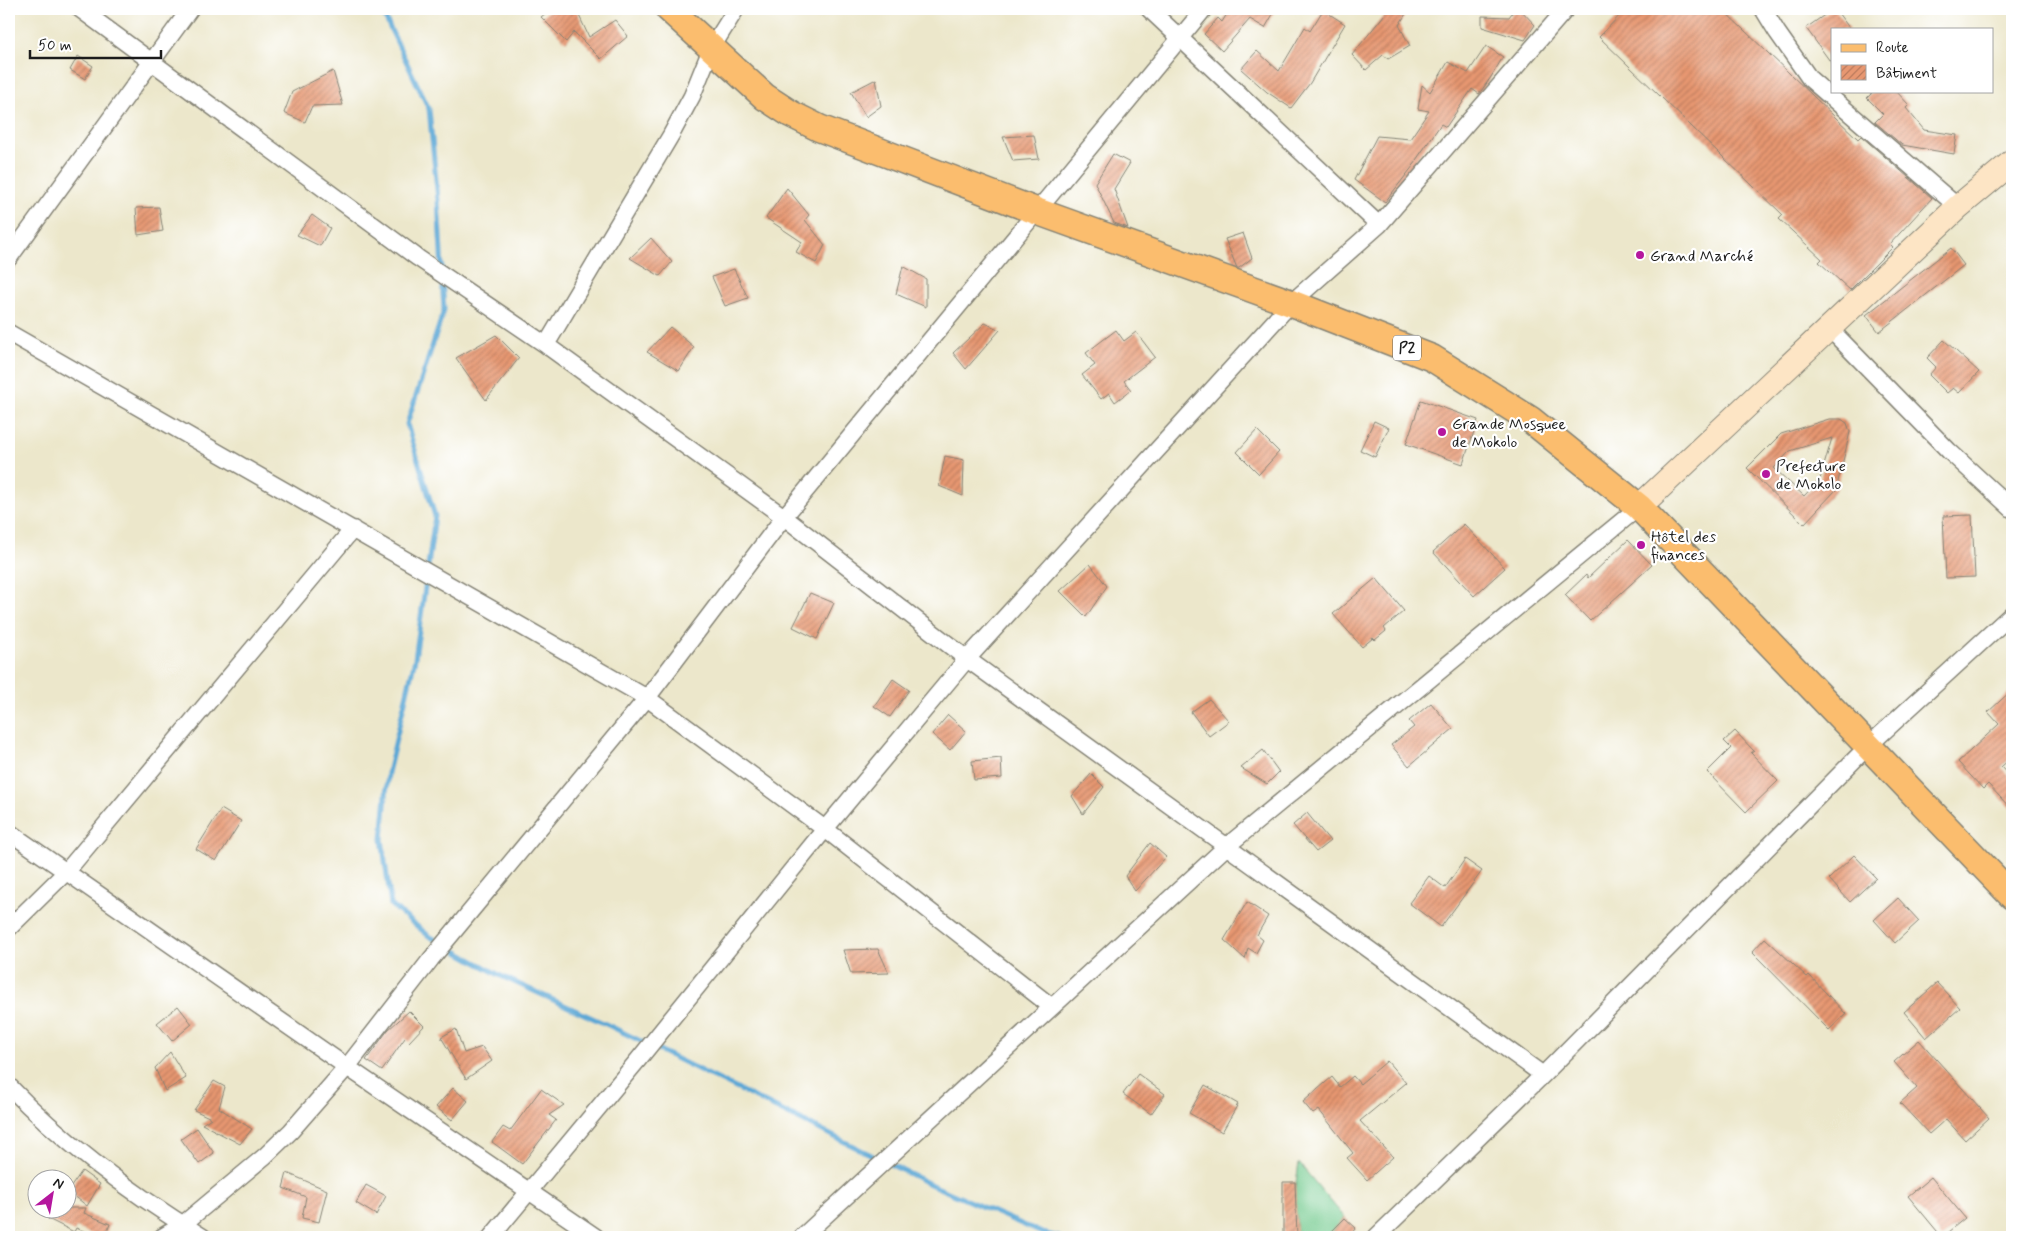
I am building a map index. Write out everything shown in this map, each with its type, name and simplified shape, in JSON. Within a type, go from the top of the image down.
[{"type":"main road","name":"P2","points":[[669,9],[765,97],[798,118],[819,128],[1036,211],[1292,303],[1432,358],[1531,420],[1590,465],[1639,507],[2012,896]]},
{"type":"street","points":[[80,9],[418,258],[546,345],[784,517],[967,659],[1543,1075]]},
{"type":"street","points":[[9,258],[190,9]]},
{"type":"street","points":[[546,345],[671,135],[692,96],[711,48],[736,9]]},
{"type":"street","points":[[1149,9],[1379,225]]},
{"type":"street","points":[[162,1237],[182,1225],[265,1156],[285,1137],[347,1067],[430,959],[648,698],[784,517],[1204,9]]},
{"type":"street","points":[[490,1237],[967,659],[1292,303],[1379,225],[1566,9]]},
{"type":"street","points":[[1763,9],[1810,79],[1958,207]]},
{"type":"street","points":[[802,1237],[1227,846],[1639,507],[1958,207],[2012,162]]},
{"type":"street","points":[[1829,328],[1949,451],[2012,509]]},
{"type":"street","points":[[9,333],[648,698],[825,829],[1052,1007]]},
{"type":"street","points":[[9,928],[66,872],[353,529]]},
{"type":"street","points":[[1376,1237],[1543,1075],[1868,746],[2012,614]]},
{"type":"street","points":[[9,832],[596,1237]]},
{"type":"street","points":[[9,1086],[55,1130],[90,1159],[182,1225],[202,1237]]},
{"type":"green space","points":[[1299,1163],[1345,1218],[1326,1237],[1297,1237],[1295,1189]]},
{"type":"building","points":[[551,9],[576,9],[589,37],[615,20],[628,36],[601,59],[574,32],[566,42],[541,17]]},
{"type":"building","points":[[1230,9],[1276,9],[1265,28],[1250,19],[1222,51],[1204,34],[1218,18],[1222,22]]},
{"type":"building","points":[[1389,9],[1409,9],[1399,25],[1410,46],[1388,59],[1383,55],[1366,70],[1352,55]]},
{"type":"building","points":[[1515,9],[1520,9],[1535,25],[1525,40],[1482,27],[1482,16],[1509,17]]},
{"type":"building","points":[[1626,9],[1722,9],[1858,139],[1861,136],[1932,198],[1890,244],[1893,247],[1850,290],[1819,262],[1822,259],[1779,219],[1783,215],[1599,37]]},
{"type":"building","points":[[1835,9],[1849,28],[1831,28],[1831,63],[1806,28]]},
{"type":"building","points":[[1323,10],[1345,24],[1310,83],[1291,108],[1267,92],[1241,69],[1257,51],[1279,71],[1305,27],[1310,31]]},
{"type":"building","points":[[1486,46],[1503,57],[1491,77],[1479,94],[1472,89],[1446,127],[1441,124],[1417,161],[1385,202],[1354,180],[1377,136],[1410,139],[1429,111],[1418,109],[1422,85],[1430,92],[1448,62],[1468,73]]},
{"type":"building","points":[[78,56],[93,66],[85,79],[70,70]]},
{"type":"building","points":[[333,71],[343,105],[312,106],[305,122],[284,113],[292,92]]},
{"type":"building","points":[[876,79],[881,106],[866,117],[851,92]]},
{"type":"building","points":[[1873,92],[1897,92],[1909,105],[1906,108],[1924,130],[1957,135],[1954,154],[1902,145],[1875,122],[1883,114],[1867,98]]},
{"type":"building","points":[[1034,135],[1039,159],[1013,161],[1003,137]]},
{"type":"building","points":[[1113,154],[1130,163],[1114,189],[1128,228],[1114,223],[1095,183]]},
{"type":"building","points":[[787,188],[809,215],[805,220],[825,245],[816,263],[796,252],[802,242],[766,218]]},
{"type":"building","points":[[159,207],[163,231],[138,235],[136,208]]},
{"type":"building","points":[[312,215],[330,228],[320,246],[297,235]]},
{"type":"building","points":[[1243,233],[1252,258],[1237,268],[1225,239]]},
{"type":"building","points":[[651,238],[672,262],[660,276],[630,258]]},
{"type":"building","points":[[1951,248],[1964,265],[1879,332],[1866,315]]},
{"type":"building","points":[[903,266],[926,279],[926,307],[896,294]]},
{"type":"building","points":[[734,269],[748,298],[725,306],[712,277]]},
{"type":"building","points":[[985,323],[1000,330],[966,369],[953,353]]},
{"type":"building","points":[[670,327],[694,347],[679,371],[647,352]]},
{"type":"building","points":[[1116,330],[1124,341],[1136,332],[1155,357],[1124,381],[1131,390],[1115,402],[1109,393],[1101,399],[1082,375],[1095,365],[1086,353]]},
{"type":"building","points":[[496,335],[519,358],[486,400],[456,358]]},
{"type":"building","points":[[1944,340],[1979,372],[1959,393],[1953,388],[1947,393],[1929,375],[1936,367],[1927,358]]},
{"type":"building","name":"Grande Mosquee de Mokolo","points":[[1421,400],[1478,420],[1463,464],[1406,444]]},
{"type":"building","name":"Prefecture de Mokolo","points":[[1829,419],[1841,419],[1847,423],[1850,432],[1836,490],[1804,524],[1747,468],[1781,434]],"holes":[[[1832,438],[1820,479],[1804,496],[1774,468],[1790,451]]]},
{"type":"building","points":[[1374,421],[1389,428],[1375,457],[1360,450]]},
{"type":"building","points":[[1257,430],[1279,452],[1259,474],[1237,452]]},
{"type":"building","points":[[945,456],[964,460],[963,496],[939,486]]},
{"type":"building","points":[[1972,515],[1975,577],[1946,578],[1943,516]]},
{"type":"building","points":[[1464,524],[1505,568],[1474,596],[1433,552]]},
{"type":"building","points":[[1628,540],[1652,565],[1590,621],[1565,595],[1586,575],[1588,578]]},
{"type":"building","points":[[1090,564],[1107,586],[1086,617],[1060,591]]},
{"type":"building","points":[[1376,578],[1404,611],[1384,628],[1386,631],[1362,647],[1333,614]]},
{"type":"building","points":[[810,593],[834,603],[817,639],[793,627]]},
{"type":"building","points":[[893,679],[909,690],[890,717],[874,706]]},
{"type":"building","points":[[2012,690],[2012,757],[2001,767],[2012,779],[2012,810],[1988,784],[1983,789],[1958,762],[1999,724],[1988,712]]},
{"type":"building","points":[[1209,699],[1229,721],[1209,736],[1191,712]]},
{"type":"building","points":[[1431,703],[1453,729],[1409,766],[1391,745],[1414,727],[1409,721]]},
{"type":"building","points":[[948,715],[966,731],[950,750],[932,734]]},
{"type":"building","points":[[1735,731],[1754,751],[1751,753],[1778,781],[1746,812],[1707,772],[1731,748],[1724,741]]},
{"type":"building","points":[[1263,750],[1279,772],[1267,784],[1241,768]]},
{"type":"building","points":[[1001,758],[1002,778],[974,780],[972,761]]},
{"type":"building","points":[[1091,774],[1104,787],[1083,814],[1072,796]]},
{"type":"building","points":[[221,809],[241,821],[216,861],[196,849]]},
{"type":"building","points":[[1307,813],[1330,841],[1316,852],[1293,825]]},
{"type":"building","points":[[1150,843],[1166,857],[1135,891],[1125,876]]},
{"type":"building","points":[[1854,855],[1876,878],[1850,902],[1829,879]]},
{"type":"building","points":[[1465,859],[1482,871],[1441,927],[1409,903],[1429,876],[1445,888]]},
{"type":"building","points":[[1898,898],[1919,921],[1895,943],[1874,920]]},
{"type":"building","points":[[1247,902],[1268,916],[1257,935],[1263,940],[1256,953],[1248,948],[1245,959],[1224,940]]},
{"type":"building","points":[[1765,938],[1807,977],[1809,975],[1846,1014],[1829,1030],[1752,952]]},
{"type":"building","points":[[878,949],[889,973],[851,974],[843,950]]},
{"type":"building","points":[[1937,983],[1960,1008],[1926,1038],[1904,1012]]},
{"type":"building","points":[[178,1006],[192,1024],[172,1041],[157,1023]]},
{"type":"building","points":[[409,1011],[424,1026],[409,1042],[405,1038],[382,1071],[366,1060],[388,1030]]},
{"type":"building","points":[[456,1029],[464,1053],[482,1047],[492,1061],[466,1079],[441,1037]]},
{"type":"building","points":[[1919,1040],[1989,1118],[1965,1140],[1946,1119],[1929,1134],[1900,1103],[1917,1088],[1894,1062]]},
{"type":"building","points":[[170,1052],[186,1078],[165,1091],[155,1068]]},
{"type":"building","points":[[1387,1061],[1406,1083],[1360,1121],[1393,1157],[1367,1180],[1347,1158],[1353,1153],[1319,1110],[1313,1114],[1303,1102],[1332,1077],[1340,1087],[1353,1076],[1360,1084]]},
{"type":"building","points":[[1138,1074],[1165,1094],[1151,1114],[1123,1094]]},
{"type":"building","points":[[214,1081],[225,1087],[219,1108],[252,1129],[240,1144],[202,1124],[211,1118],[194,1110]]},
{"type":"building","points":[[1205,1085],[1238,1104],[1222,1132],[1189,1113]]},
{"type":"building","points":[[453,1088],[468,1101],[452,1120],[436,1107]]},
{"type":"building","points":[[541,1089],[564,1105],[549,1115],[556,1120],[522,1164],[492,1142],[503,1127],[510,1131]]},
{"type":"building","points":[[197,1128],[214,1153],[199,1164],[181,1139]]},
{"type":"building","points":[[82,1171],[100,1184],[87,1206],[78,1199],[78,1177]]},
{"type":"building","points":[[287,1173],[327,1190],[319,1222],[302,1218],[306,1197],[283,1188]]},
{"type":"building","points":[[1931,1177],[1965,1218],[1942,1237],[1908,1196]]},
{"type":"building","points":[[1283,1182],[1295,1182],[1297,1237],[1283,1237]]},
{"type":"building","points":[[366,1185],[386,1196],[376,1215],[356,1203]]},
{"type":"building","points":[[78,1208],[86,1208],[84,1213],[110,1224],[105,1237],[99,1237],[76,1228],[74,1232],[48,1219],[78,1218]]},
{"type":"building","points":[[1345,1218],[1356,1228],[1348,1237],[1326,1237]]},
{"type":"waterway","points":[[381,9],[429,109],[438,200],[442,270]]},
{"type":"waterway","points":[[442,278],[444,310],[407,424],[435,516],[415,659],[388,773],[382,839],[391,905],[429,936],[501,976],[610,1026],[932,1185],[1042,1233],[1059,1237]]},
{"type":"place","name":"Grand Marché","points":[[1640,255]]},
{"type":"place","name":"Grande Mosquee de Mokolo","points":[[1442,432]]},
{"type":"place","name":"Prefecture de Mokolo","points":[[1766,474]]},
{"type":"place","name":"Hôtel des finances","points":[[1641,545]]}]
